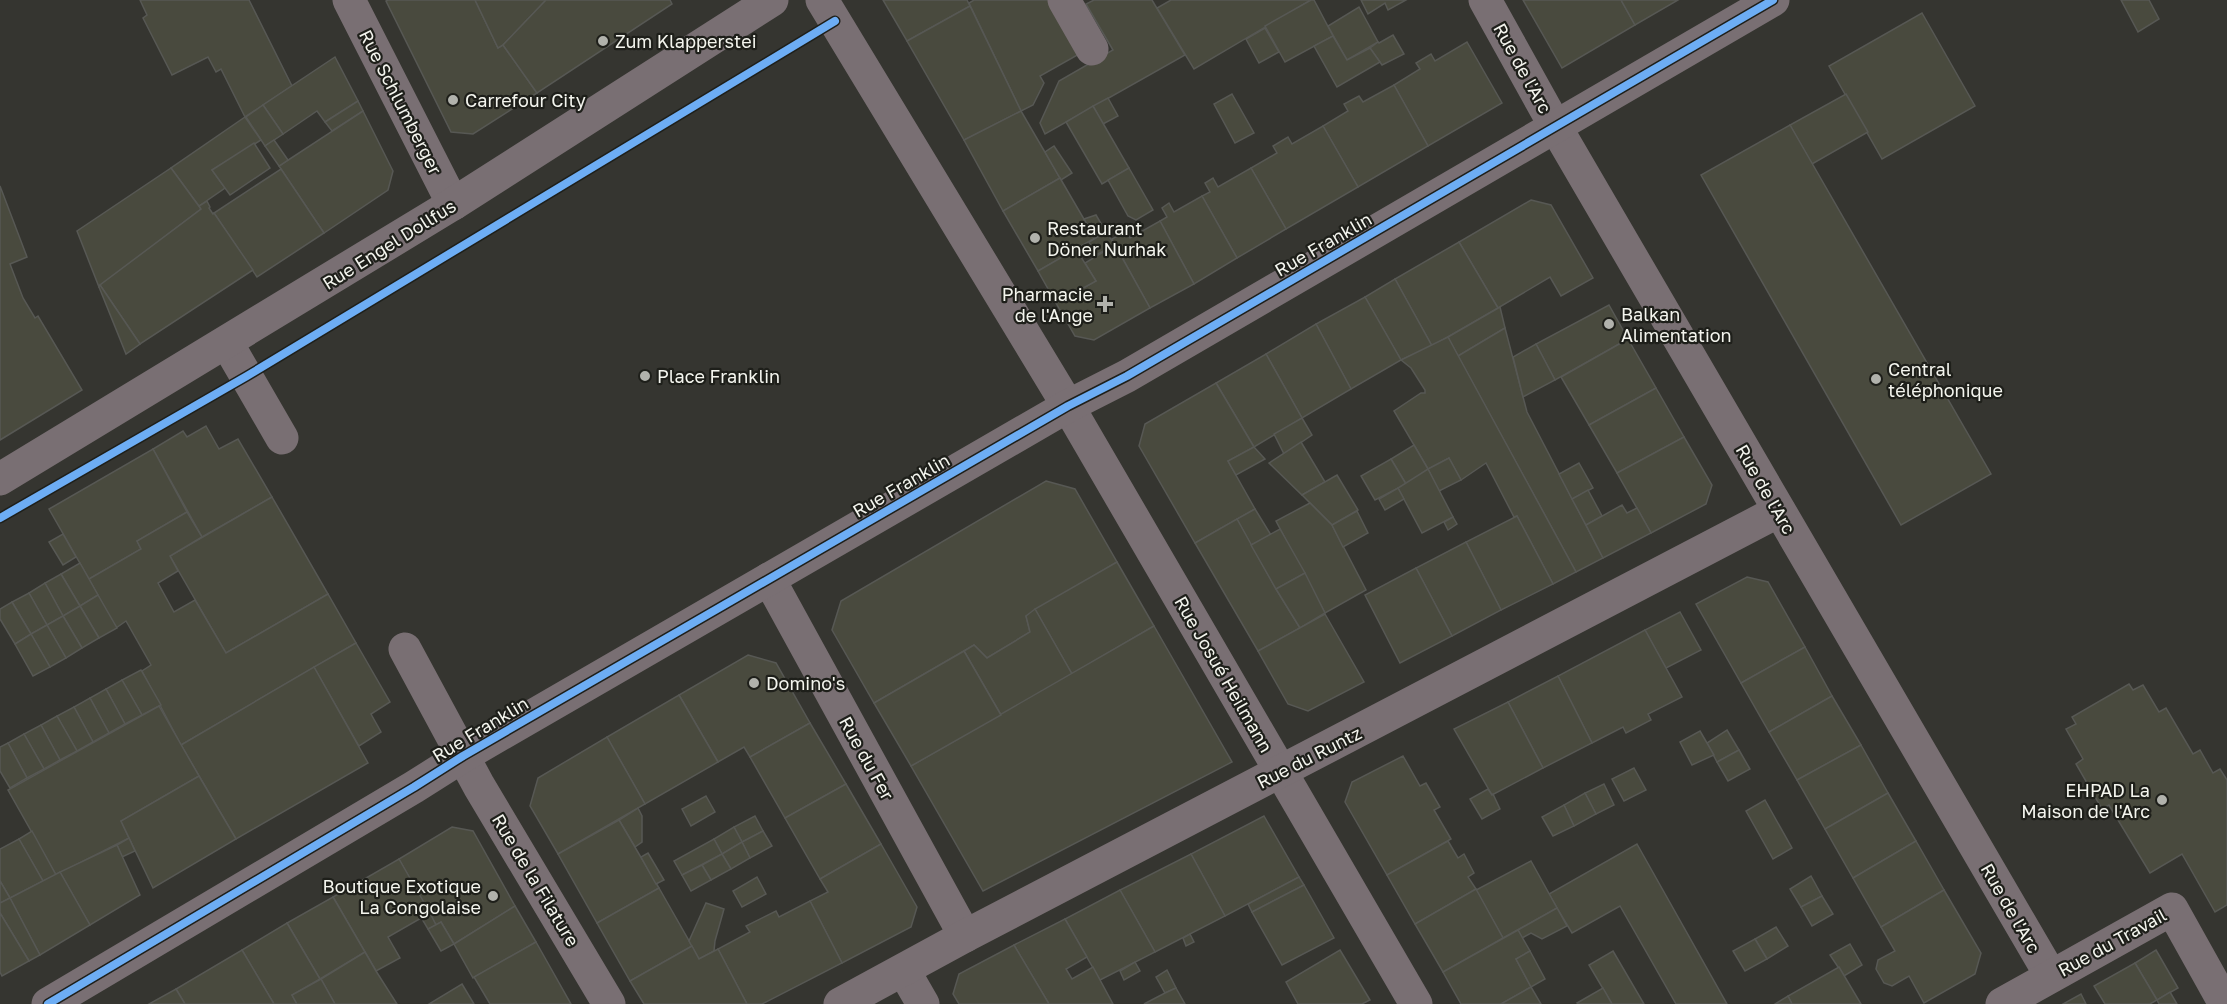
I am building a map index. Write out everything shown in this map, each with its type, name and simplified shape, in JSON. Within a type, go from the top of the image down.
[{"type":"street","name":"Rue Schlumberger","points":[[349,0],[453,204]]},
{"type":"street","name":"Rue Engel Dollfus","points":[[0,479],[453,204],[772,0]]},
{"type":"street","points":[[822,0],[1068,406]]},
{"type":"street","points":[[1064,0],[1092,49]]},
{"type":"street","name":"Rue de l'Arc","points":[[1485,0],[1555,126],[2050,976]]},
{"type":"street","name":"Rue Franklin","points":[[48,1004],[463,756],[1068,406],[1127,376],[1773,0]]},
{"type":"street","points":[[227,343],[282,438]]},
{"type":"street","name":"Rue Josué Heilmann","points":[[1068,406],[1416,1004]]},
{"type":"street","name":"Rue du Runtz","points":[[840,1004],[965,936],[1779,511]]},
{"type":"street","name":"Rue du Fer","points":[[769,579],[965,936]]},
{"type":"street","points":[[405,649],[463,756]]},
{"type":"street","name":"Rue de la Filature","points":[[463,756],[609,1004]]},
{"type":"street","name":"Rue du Travail","points":[[2050,976],[2172,909],[2225,1004]]},
{"type":"street","points":[[904,971],[922,1004]]},
{"type":"street","points":[[2002,1004],[2050,976]]},
{"type":"building","points":[[140,0],[249,0],[292,86],[245,117],[221,69],[216,72],[208,57],[172,75],[143,18],[147,15]]},
{"type":"building","points":[[475,0],[498,48],[503,45],[537,93],[473,134],[451,132],[386,1]]},
{"type":"building","points":[[475,0],[546,0],[498,48]]},
{"type":"building","points":[[546,0],[670,0],[672,4],[537,93],[503,45]]},
{"type":"building","points":[[883,0],[967,0],[970,6],[907,41]]},
{"type":"building","points":[[974,0],[1051,0],[1081,53],[1040,76],[1044,83],[1033,105],[1021,111],[969,3]]},
{"type":"building","points":[[1094,0],[1152,0],[1185,55],[1045,134],[1040,123],[1059,81],[1113,50],[1086,4]]},
{"type":"building","points":[[1171,0],[1311,0],[1194,69],[1157,8]]},
{"type":"building","points":[[1314,0],[1333,36],[1285,62],[1265,26]]},
{"type":"building","points":[[1361,0],[1406,0],[1388,10],[1385,3],[1368,14]]},
{"type":"building","points":[[1523,0],[1621,0],[1635,25],[1562,68]]},
{"type":"building","points":[[1621,0],[1678,0],[1635,25]]},
{"type":"building","points":[[2121,0],[2149,0],[2159,19],[2138,32]]},
{"type":"building","points":[[970,6],[1021,111],[964,140],[907,41]]},
{"type":"building","points":[[1359,7],[1378,42],[1347,60],[1328,26]]},
{"type":"building","points":[[1922,13],[1975,106],[1882,159],[1829,66]]},
{"type":"building","points":[[1265,28],[1279,52],[1259,63],[1246,39]]},
{"type":"building","points":[[1393,35],[1404,54],[1382,65],[1370,48]]},
{"type":"building","points":[[1333,36],[1347,60],[1370,48],[1380,62],[1337,87],[1314,46]]},
{"type":"building","points":[[1467,42],[1502,103],[1428,146],[1394,85],[1420,69],[1416,63],[1431,54],[1435,61]]},
{"type":"building","points":[[335,57],[358,101],[325,122],[317,111],[283,134],[263,105]]},
{"type":"building","points":[[1394,85],[1428,146],[1358,187],[1323,126],[1348,111],[1344,104],[1359,96],[1363,102]]},
{"type":"building","points":[[1232,94],[1254,133],[1235,143],[1214,104]]},
{"type":"building","points":[[1846,94],[1868,132],[1812,164],[1790,125]]},
{"type":"building","points":[[1108,98],[1118,116],[1103,124],[1093,106]]},
{"type":"building","points":[[358,101],[363,111],[332,131],[325,122]]},
{"type":"building","points":[[263,105],[283,134],[265,146],[246,117]]},
{"type":"building","points":[[1093,106],[1129,168],[1102,184],[1066,122]]},
{"type":"building","points":[[363,111],[393,171],[388,190],[324,233],[279,166]]},
{"type":"building","points":[[1021,111],[1060,178],[1003,211],[964,140]]},
{"type":"building","points":[[245,117],[261,140],[212,170],[225,188],[199,206],[171,168]]},
{"type":"building","name":"Central téléphonique","points":[[1790,125],[1991,474],[1901,525],[1701,175]]},
{"type":"building","points":[[1323,126],[1358,187],[1286,229],[1251,168],[1277,153],[1273,146],[1288,137],[1292,144]]},
{"type":"building","points":[[274,140],[288,160],[279,166],[265,146]]},
{"type":"building","points":[[254,143],[270,168],[230,195],[212,170]]},
{"type":"building","points":[[1054,146],[1072,173],[1061,180],[1045,152]]},
{"type":"building","points":[[171,168],[201,209],[99,287],[77,231]]},
{"type":"building","points":[[1129,168],[1153,210],[1136,220],[1128,216],[1108,180]]},
{"type":"building","points":[[1251,168],[1286,229],[1237,258],[1202,196],[1210,192],[1205,183],[1213,178],[1218,187]]},
{"type":"building","points":[[281,169],[324,233],[257,277],[214,213]]},
{"type":"building","points":[[1060,178],[1095,238],[1038,271],[1003,211]]},
{"type":"building","points":[[0,186],[27,257],[10,264],[23,298],[35,318],[38,316],[82,390],[0,440]]},
{"type":"building","points":[[1202,196],[1237,258],[1194,284],[1160,221],[1167,217],[1162,208],[1169,203],[1174,212]]},
{"type":"building","points":[[1531,200],[1551,205],[1593,278],[1561,296],[1550,277],[1498,308],[1459,242]]},
{"type":"building","points":[[207,201],[213,214],[253,270],[140,344],[100,285],[201,209],[199,206]]},
{"type":"building","points":[[1096,215],[1106,232],[1095,238],[1084,219]]},
{"type":"building","points":[[1160,221],[1194,284],[1150,308],[1112,239],[1126,231],[1130,238]]},
{"type":"building","points":[[1106,232],[1115,245],[1096,255],[1089,242]]},
{"type":"building","points":[[1459,242],[1498,308],[1432,346],[1395,279]]},
{"type":"building","points":[[1115,245],[1150,308],[1094,340],[1075,336],[1056,303],[1096,281],[1085,263]]},
{"type":"building","points":[[1076,249],[1096,281],[1056,303],[1038,271]]},
{"type":"building","points":[[1395,279],[1432,346],[1401,360],[1365,297]]},
{"type":"building","points":[[100,285],[140,344],[126,354],[99,287]]},
{"type":"building","points":[[1365,297],[1401,360],[1351,389],[1316,324]]},
{"type":"building","points":[[1609,305],[1628,339],[1555,380],[1536,344]]},
{"type":"building","points":[[1500,307],[1505,328],[1458,356],[1448,337]]},
{"type":"building","points":[[1316,324],[1351,389],[1302,418],[1266,354]]},
{"type":"building","points":[[1505,328],[1527,412],[1603,558],[1576,572],[1458,356]]},
{"type":"building","points":[[1448,337],[1576,572],[1553,584],[1486,463],[1461,480],[1449,458],[1428,469],[1394,411],[1421,393],[1425,393],[1411,368],[1401,360]]},
{"type":"building","points":[[1628,339],[1656,388],[1589,425],[1561,377]]},
{"type":"building","points":[[1536,344],[1555,380],[1523,397],[1513,357]]},
{"type":"building","points":[[1266,354],[1302,418],[1254,447],[1216,383]]},
{"type":"building","points":[[1216,383],[1254,447],[1228,461],[1255,509],[1195,543],[1139,446],[1145,424]]},
{"type":"building","points":[[1656,388],[1684,437],[1617,473],[1589,425]]},
{"type":"building","points":[[1302,418],[1312,435],[1284,454],[1274,434]]},
{"type":"building","points":[[206,426],[219,449],[238,439],[272,497],[202,537],[153,449],[183,431],[187,437]]},
{"type":"building","points":[[1684,437],[1712,485],[1706,504],[1651,533],[1617,473]]},
{"type":"building","points":[[1301,442],[1325,482],[1302,495],[1269,463]]},
{"type":"building","points":[[1414,445],[1428,469],[1406,484],[1391,459]]},
{"type":"building","points":[[1254,447],[1265,459],[1236,475],[1228,461]]},
{"type":"building","points":[[153,449],[187,512],[137,541],[141,549],[89,579],[49,509]]},
{"type":"building","points":[[1449,458],[1461,480],[1439,491],[1428,469]]},
{"type":"building","points":[[1391,459],[1406,484],[1375,500],[1361,476]]},
{"type":"building","points":[[1579,463],[1593,488],[1572,499],[1559,474]]},
{"type":"building","points":[[1428,469],[1453,517],[1422,533],[1398,488]]},
{"type":"building","points":[[1337,475],[1358,510],[1332,525],[1302,495]]},
{"type":"building","points":[[1046,481],[1075,489],[1117,562],[1026,616],[1030,632],[987,658],[974,645],[874,703],[832,630],[841,601]]},
{"type":"building","points":[[1398,488],[1404,499],[1385,510],[1379,499]]},
{"type":"building","points":[[1588,490],[1602,516],[1586,525],[1572,499]]},
{"type":"building","points":[[272,497],[328,594],[226,653],[170,556]]},
{"type":"building","points":[[1310,503],[1332,525],[1366,590],[1325,613],[1276,521]]},
{"type":"building","points":[[1622,505],[1627,513],[1637,508],[1651,533],[1603,558],[1586,525]]},
{"type":"building","points":[[1255,509],[1271,535],[1251,545],[1237,519]]},
{"type":"building","points":[[1357,511],[1368,533],[1343,547],[1332,525]]},
{"type":"building","points":[[187,512],[202,537],[170,556],[178,571],[158,583],[174,612],[195,600],[226,653],[328,594],[356,643],[181,745],[142,671],[151,665],[126,621],[116,628],[89,579],[141,549],[137,541]]},
{"type":"building","points":[[1517,516],[1553,584],[1501,610],[1466,542]]},
{"type":"building","points":[[1453,517],[1457,524],[1448,530],[1444,522]]},
{"type":"building","points":[[1237,519],[1300,628],[1258,651],[1195,543]]},
{"type":"building","points":[[1280,529],[1305,573],[1276,589],[1251,545]]},
{"type":"building","points":[[63,534],[76,557],[63,565],[49,542]]},
{"type":"building","points":[[1466,542],[1501,610],[1452,636],[1416,568]]},
{"type":"building","points":[[1117,562],[1154,626],[1072,674],[1035,609]]},
{"type":"building","points":[[80,563],[98,595],[80,606],[61,574]]},
{"type":"building","points":[[1416,568],[1452,636],[1400,663],[1365,595]]},
{"type":"building","points":[[1305,573],[1325,613],[1300,628],[1276,589]]},
{"type":"building","points":[[61,574],[80,606],[63,616],[45,583]]},
{"type":"building","points":[[1747,577],[1768,582],[1805,647],[1741,683],[1696,604]]},
{"type":"building","points":[[45,583],[63,616],[47,625],[29,593]]},
{"type":"building","points":[[29,593],[47,625],[31,634],[12,602]]},
{"type":"building","points":[[98,595],[117,628],[99,638],[80,606]]},
{"type":"building","points":[[12,602],[31,634],[15,644],[0,619],[0,609]]},
{"type":"building","points":[[80,606],[99,638],[82,648],[63,616]]},
{"type":"building","points":[[1035,609],[1072,674],[1001,715],[964,651],[974,645],[987,658],[1030,632],[1026,616]]},
{"type":"building","points":[[1680,612],[1701,650],[1666,668],[1645,630]]},
{"type":"building","points":[[1325,614],[1364,682],[1308,711],[1288,704],[1258,651]]},
{"type":"building","points":[[63,616],[82,648],[66,658],[47,625]]},
{"type":"building","points":[[47,625],[66,658],[50,667],[31,634]]},
{"type":"building","points":[[1154,626],[1232,762],[983,891],[911,766]]},
{"type":"building","points":[[1645,630],[1682,697],[1648,714],[1651,720],[1626,733],[1623,727],[1592,743],[1558,676]]},
{"type":"building","points":[[31,634],[50,667],[33,676],[15,644]]},
{"type":"building","points":[[356,643],[390,702],[371,714],[381,732],[359,746],[314,667]]},
{"type":"building","points":[[1805,647],[1832,696],[1769,732],[1741,683]]},
{"type":"building","points":[[964,651],[1001,715],[911,766],[874,703]]},
{"type":"building","points":[[748,655],[776,663],[810,723],[750,757],[744,747],[718,762],[679,695]]},
{"type":"building","points":[[314,667],[368,763],[236,839],[181,745]]},
{"type":"building","points":[[141,670],[161,705],[142,715],[122,680]]},
{"type":"building","points":[[1558,676],[1592,743],[1543,768],[1508,702]]},
{"type":"building","points":[[122,680],[142,715],[125,724],[106,689]]},
{"type":"building","name":"EHPAD La Maison de l'Arc","points":[[2129,684],[2133,690],[2143,685],[2159,712],[2166,708],[2193,754],[2200,750],[2213,773],[2220,769],[2227,780],[2227,905],[2215,912],[2182,854],[2150,873],[2109,805],[2102,809],[2076,764],[2083,759],[2066,729],[2076,724],[2072,717]]},
{"type":"building","points":[[106,689],[125,724],[109,733],[90,698]]},
{"type":"building","points":[[679,695],[718,762],[645,804],[607,737]]},
{"type":"building","points":[[1832,696],[1861,745],[1797,780],[1769,732]]},
{"type":"building","points":[[90,698],[109,733],[93,742],[74,707]]},
{"type":"building","points":[[1508,702],[1543,768],[1492,795],[1454,729]]},
{"type":"building","points":[[159,706],[199,776],[121,821],[129,838],[56,875],[8,790]]},
{"type":"building","points":[[74,707],[93,742],[77,751],[57,716]]},
{"type":"building","points":[[57,716],[77,751],[60,760],[41,725]]},
{"type":"building","points":[[810,723],[846,784],[785,818],[750,757]]},
{"type":"building","points":[[41,725],[60,760],[44,769],[24,734]]},
{"type":"building","points":[[1727,730],[1739,750],[1717,762],[1707,743]]},
{"type":"building","points":[[1700,731],[1714,755],[1692,765],[1680,742]]},
{"type":"building","points":[[24,734],[44,769],[27,778],[8,743]]},
{"type":"building","points":[[607,737],[645,804],[558,854],[530,806],[538,778]]},
{"type":"building","points":[[8,743],[27,778],[10,788],[0,771],[0,747]]},
{"type":"building","points":[[1861,745],[1888,793],[1825,829],[1797,780]]},
{"type":"building","points":[[1739,750],[1750,769],[1728,781],[1717,762]]},
{"type":"building","points":[[1403,756],[1420,786],[1426,783],[1440,807],[1434,810],[1451,839],[1387,875],[1345,802],[1352,782]]},
{"type":"building","points":[[1634,768],[1646,790],[1624,801],[1612,779]]},
{"type":"building","points":[[199,776],[236,839],[153,888],[121,821]]},
{"type":"building","points":[[846,784],[881,844],[820,879],[785,818]]},
{"type":"building","points":[[1604,784],[1614,805],[1596,814],[1585,793]]},
{"type":"building","points":[[1488,789],[1500,809],[1482,819],[1470,799]]},
{"type":"building","points":[[1585,793],[1596,814],[1574,826],[1564,805]]},
{"type":"building","points":[[1888,793],[1916,841],[1853,878],[1825,829]]},
{"type":"building","points":[[706,796],[715,812],[691,826],[682,809]]},
{"type":"building","points":[[1765,800],[1792,848],[1773,859],[1746,811]]},
{"type":"building","points":[[1564,805],[1574,826],[1553,836],[1542,817]]},
{"type":"building","points":[[638,808],[642,816],[642,842],[635,847],[619,820]]},
{"type":"building","points":[[755,816],[763,831],[742,842],[734,827]]},
{"type":"building","points":[[1264,816],[1299,877],[1225,916],[1191,854]]},
{"type":"building","points":[[619,820],[659,888],[597,923],[558,854]]},
{"type":"building","points":[[452,827],[473,831],[515,906],[454,944],[441,922],[436,925],[399,859]]},
{"type":"building","points":[[734,827],[742,842],[722,854],[714,839]]},
{"type":"building","points":[[32,831],[56,875],[43,881],[19,839]]},
{"type":"building","points":[[763,831],[772,846],[750,858],[742,842]]},
{"type":"building","points":[[129,838],[135,851],[122,857],[117,845]]},
{"type":"building","points":[[19,839],[43,881],[10,898],[0,881],[0,849]]},
{"type":"building","points":[[714,839],[722,854],[682,875],[674,861]]},
{"type":"building","points":[[1448,841],[1458,858],[1464,854],[1474,873],[1468,877],[1476,889],[1415,924],[1387,875]]},
{"type":"building","points":[[1916,841],[1944,890],[1881,927],[1853,878]]},
{"type":"building","points":[[742,842],[750,858],[731,869],[722,854]]},
{"type":"building","points":[[881,844],[917,907],[911,927],[842,963],[810,901],[828,892],[820,879]]},
{"type":"building","points":[[1637,844],[1727,1004],[1676,1004],[1620,906],[1572,933],[1549,894]]},
{"type":"building","points":[[117,845],[140,895],[90,925],[60,872]]},
{"type":"building","points":[[648,853],[664,880],[656,884],[641,857]]},
{"type":"building","points":[[722,854],[731,869],[711,880],[702,865]]},
{"type":"building","points":[[1191,854],[1225,916],[1155,952],[1120,890]]},
{"type":"building","points":[[399,859],[430,913],[388,937],[400,958],[376,971],[333,897]]},
{"type":"building","points":[[1531,861],[1557,908],[1503,938],[1476,890]]},
{"type":"building","points":[[702,865],[711,880],[691,891],[682,875]]},
{"type":"building","points":[[60,872],[90,925],[40,955],[10,898]]},
{"type":"building","points":[[1811,876],[1822,896],[1801,907],[1790,889]]},
{"type":"building","points":[[757,877],[766,894],[742,907],[733,891]]},
{"type":"building","points":[[1299,877],[1304,885],[1252,912],[1248,904]]},
{"type":"building","points":[[0,881],[10,898],[0,903]]},
{"type":"building","points":[[1304,885],[1334,938],[1282,965],[1252,912]]},
{"type":"building","points":[[659,888],[692,946],[630,981],[597,923]]},
{"type":"building","points":[[1476,889],[1503,938],[1443,972],[1415,924]]},
{"type":"building","points":[[1120,890],[1155,952],[1100,980],[1065,919]]},
{"type":"building","points":[[1944,890],[1981,953],[1975,974],[1924,1003],[1909,976],[1892,986],[1884,983],[1876,969],[1878,960],[1895,951],[1881,927]]},
{"type":"building","points":[[1822,896],[1833,914],[1812,926],[1801,907]]},
{"type":"building","points":[[333,897],[365,952],[320,979],[287,923]]},
{"type":"building","points":[[10,898],[40,955],[29,961],[0,913],[0,903]]},
{"type":"building","points":[[810,901],[842,963],[762,1004],[747,1004],[718,949],[750,932],[746,926],[776,911],[779,917]]},
{"type":"building","points":[[706,903],[724,909],[714,951],[699,959],[689,941]]},
{"type":"building","points":[[515,906],[536,942],[473,978],[454,944]]},
{"type":"building","points":[[1557,908],[1567,926],[1542,939],[1531,933],[1522,938],[1518,930]]},
{"type":"building","points":[[0,913],[29,961],[2,976],[0,972]]},
{"type":"building","points":[[430,913],[436,925],[428,929],[422,919]]},
{"type":"building","points":[[1065,919],[1087,957],[1066,969],[1072,979],[1093,967],[1113,1004],[1049,1004],[1014,945]]},
{"type":"building","points":[[441,922],[454,944],[441,951],[428,929]]},
{"type":"building","points":[[287,923],[320,979],[292,995],[297,1004],[274,1004],[242,950]]},
{"type":"building","points":[[1776,927],[1788,946],[1767,959],[1755,939]]},
{"type":"building","points":[[1518,930],[1530,951],[1516,959],[1531,987],[1501,1004],[1461,1004],[1443,972]]},
{"type":"building","points":[[1190,934],[1194,942],[1186,946],[1183,938]]},
{"type":"building","points":[[1755,939],[1767,959],[1745,971],[1733,951]]},
{"type":"building","points":[[536,942],[571,1004],[490,1004],[474,977]]},
{"type":"building","points":[[1850,944],[1862,965],[1844,976],[1830,955]]},
{"type":"building","points":[[1014,945],[1049,1004],[959,1004],[953,994],[959,974]]},
{"type":"building","points":[[692,946],[699,959],[718,949],[747,1004],[644,1004],[630,981]]},
{"type":"building","points":[[242,950],[274,1004],[185,1004],[176,989]]},
{"type":"building","points":[[1340,950],[1370,1000],[1362,1004],[1298,1004],[1286,982]]},
{"type":"building","points":[[2156,950],[2178,988],[2157,1000],[2135,963]]},
{"type":"building","points":[[1530,951],[1545,979],[1531,987],[1516,959]]},
{"type":"building","points":[[1613,951],[1644,1004],[1612,1004],[1589,965]]},
{"type":"building","points":[[365,952],[397,1004],[335,1004],[321,979]]},
{"type":"building","points":[[1135,962],[1140,971],[1124,980],[1120,971]]},
{"type":"building","points":[[2135,963],[2157,1000],[2150,1004],[2105,1004],[2094,986]]},
{"type":"building","points":[[1839,967],[1861,1004],[1792,1004],[1788,996]]},
{"type":"building","points":[[1167,970],[1176,988],[1165,993],[1156,977]]},
{"type":"building","points":[[321,979],[335,1004],[297,1004],[292,995]]},
{"type":"building","points":[[462,984],[474,1004],[429,1004]]},
{"type":"building","points":[[1531,987],[1541,1004],[1501,1004]]},
{"type":"building","points":[[1176,988],[1185,1004],[1144,1004],[1165,993]]},
{"type":"building","points":[[1603,988],[1612,1004],[1577,1003]]},
{"type":"building","points":[[176,989],[185,1004],[149,1004]]},
{"type":"building","points":[[2170,992],[2177,1004],[2159,1004],[2157,1000]]},
{"type":"building","points":[[2081,994],[2086,1004],[2063,1004]]},
{"type":"building","points":[[1788,996],[1792,1004],[1775,1004]]},
{"type":"cycle path","points":[[48,1004],[463,756],[1068,406],[1127,376],[1773,0]]},
{"type":"cycle path","points":[[0,518],[247,376],[835,21]]},
{"type":"place","name":"Zum Klapperstei","points":[[603,41]]},
{"type":"place","name":"Carrefour City","points":[[453,100]]},
{"type":"place","name":"Restaurant Döner Nurhak","points":[[1035,238]]},
{"type":"place","name":"Pharmacie de l'Ange","points":[[1105,304]]},
{"type":"place","name":"Balkan Alimentation","points":[[1609,324]]},
{"type":"place","name":"Place Franklin","points":[[645,376]]},
{"type":"place","name":"Central téléphonique","points":[[1876,379]]},
{"type":"place","name":"Domino's","points":[[754,683]]},
{"type":"place","name":"EHPAD La Maison de l'Arc","points":[[2162,800]]},
{"type":"place","name":"Boutique Exotique La Congolaise","points":[[493,896]]}]
